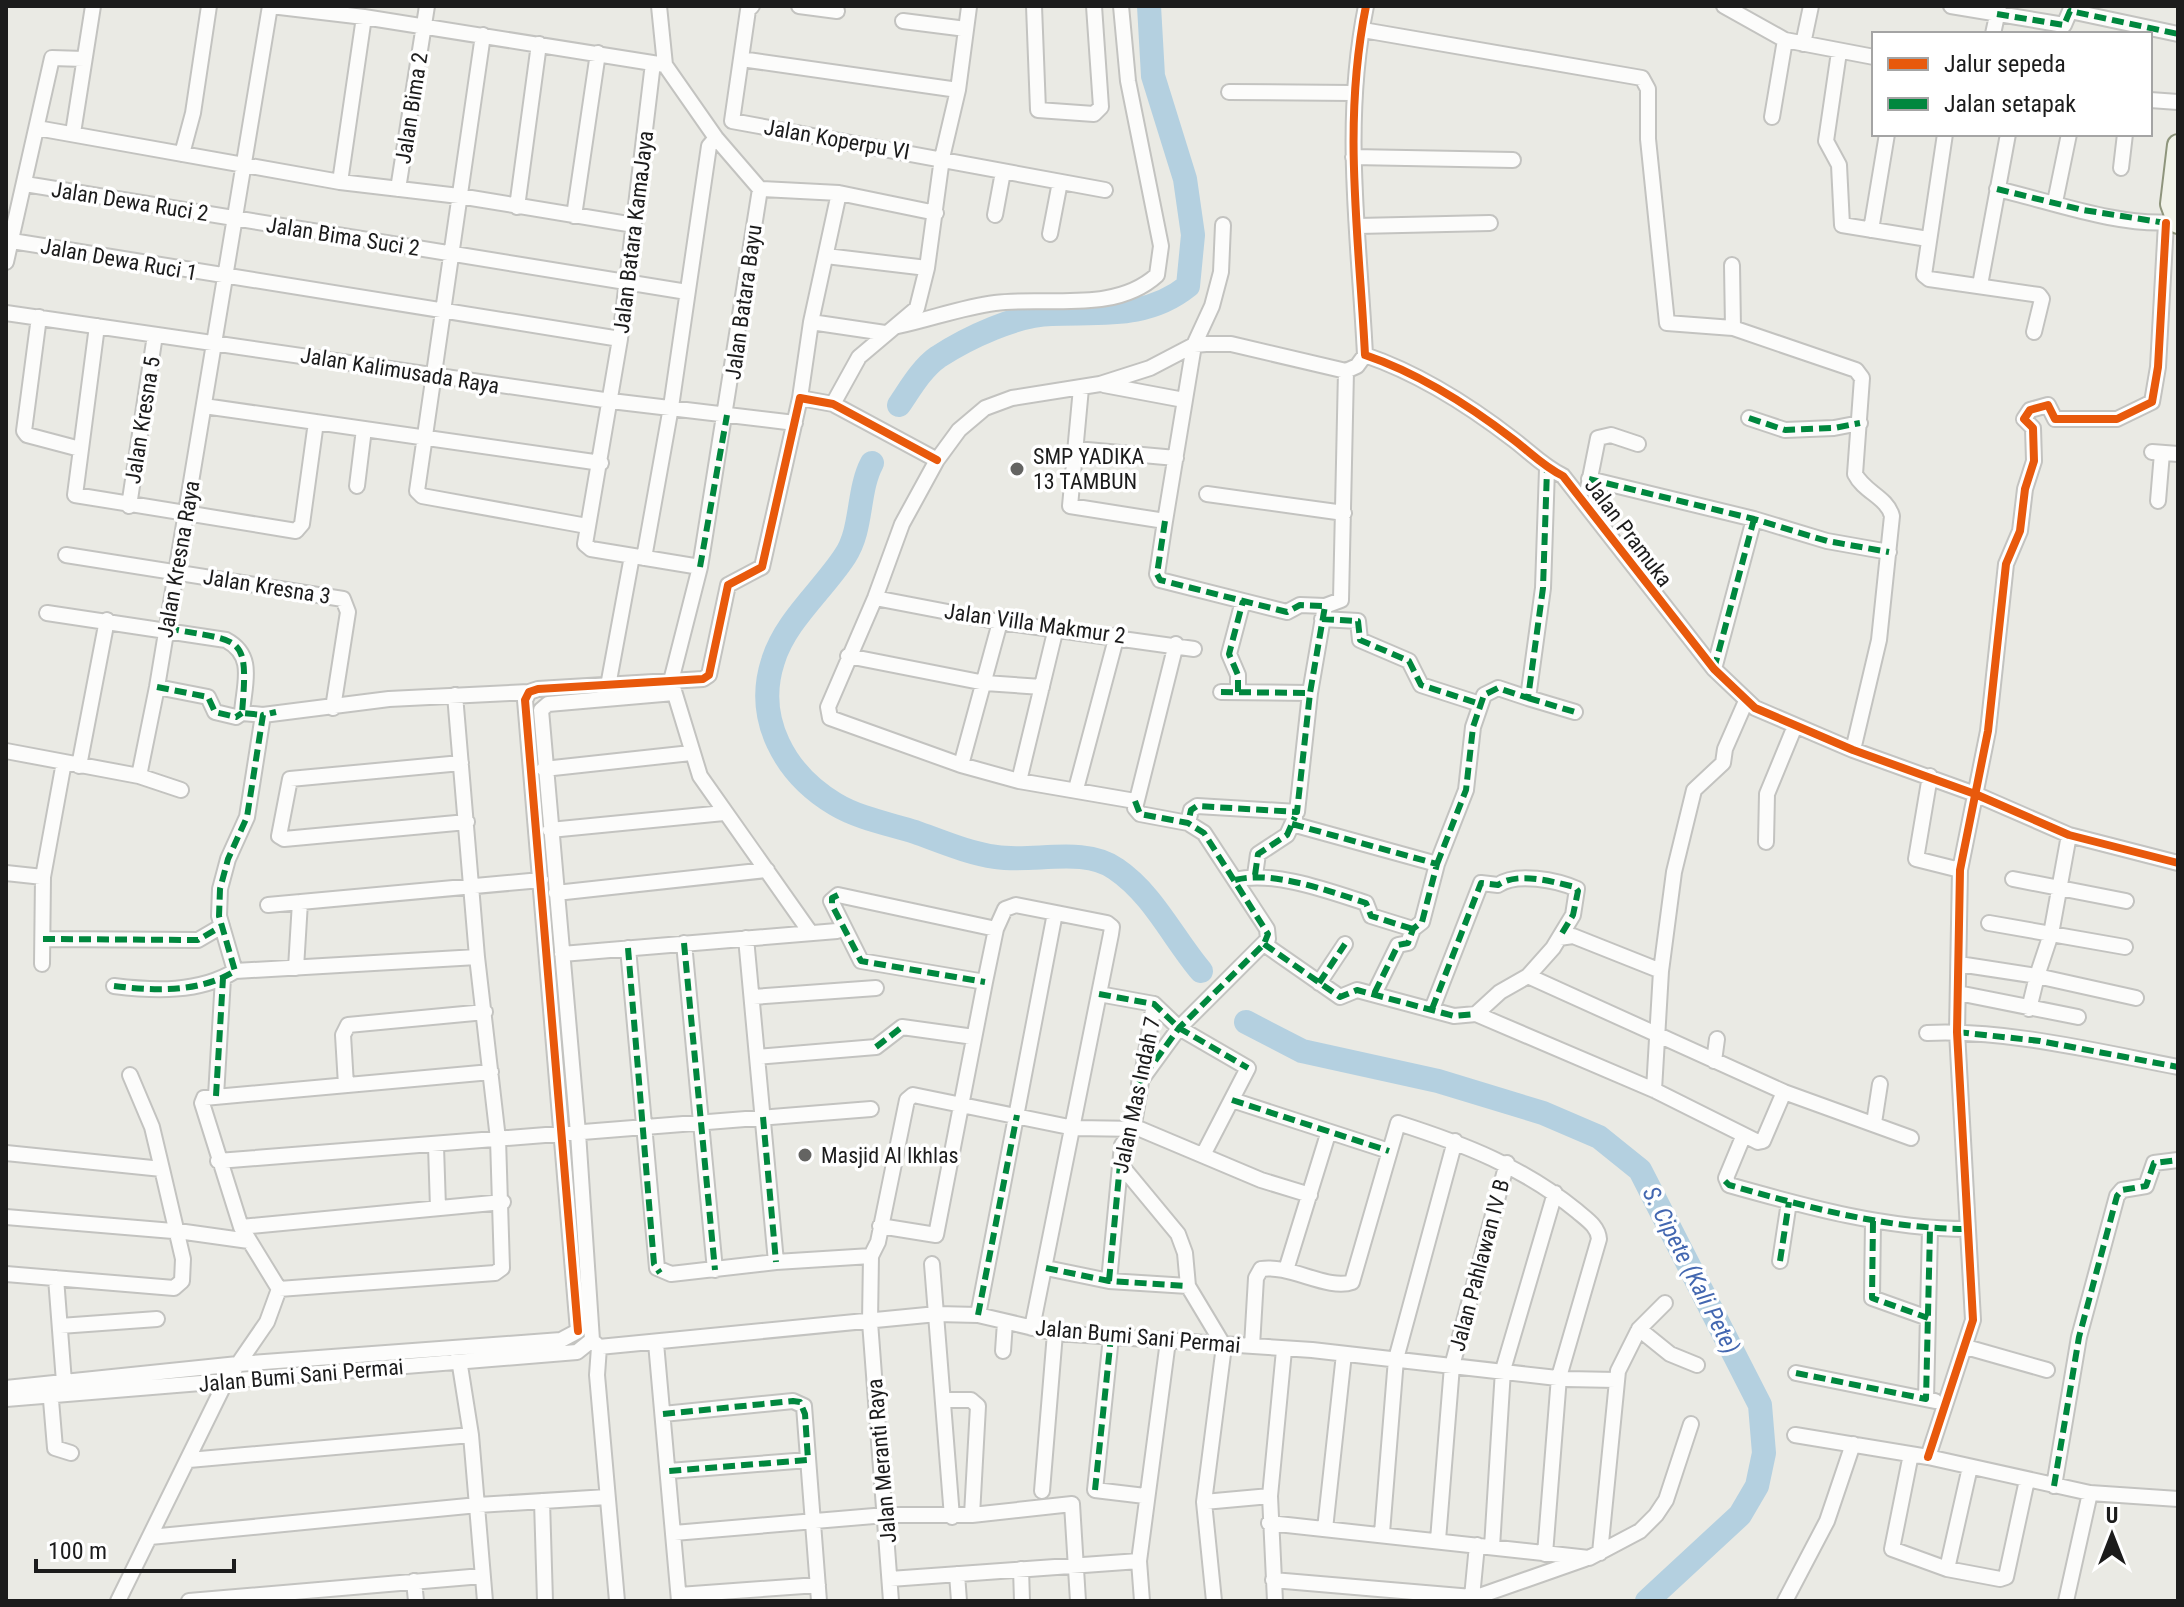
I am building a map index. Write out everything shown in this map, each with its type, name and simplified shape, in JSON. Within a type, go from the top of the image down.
[{"type":"street","points":[[73,133],[93,6]]},
{"type":"street","points":[[182,154],[193,113],[209,6]]},
{"type":"street","points":[[271,6],[364,17],[659,64],[760,189],[839,193],[936,213]]},
{"type":"street","name":"Jalan Kresna Raya","points":[[139,776],[157,687],[271,6]]},
{"type":"street","name":"Jalan Bima 2","points":[[398,189],[427,6]]},
{"type":"street","name":"Jalan Batara KamaJaya","points":[[587,526],[611,401],[659,64],[659,6]]},
{"type":"street","points":[[752,6],[748,10],[741,59],[958,90]]},
{"type":"street","points":[[803,6],[837,11]]},
{"type":"street","points":[[1034,6],[1038,110],[1094,114],[1101,107],[1094,6]]},
{"type":"street","points":[[811,322],[892,330],[1001,302],[1111,297],[1137,289],[1157,275],[1161,246],[1128,81],[1121,6]]},
{"type":"street","points":[[1135,801],[1019,781],[961,765],[830,718],[828,707],[875,598],[902,524],[937,460],[959,430],[985,408],[1012,398],[1100,384],[1150,368],[1194,345],[1231,344],[1346,371],[1357,366],[1365,355],[1358,226],[1353,197],[1352,93],[1366,6]]},
{"type":"street","points":[[1724,6],[1746,12],[1785,40],[1872,57]]},
{"type":"street","points":[[1803,44],[1811,6]]},
{"type":"street","points":[[1951,6],[1998,10],[2064,25],[2070,11],[2178,34]]},
{"type":"street","points":[[833,404],[859,357],[917,308],[927,268],[942,158],[958,90],[969,7]]},
{"type":"street","points":[[1993,32],[1998,10]]},
{"type":"street","points":[[340,182],[364,17]]},
{"type":"street","points":[[903,21],[966,29]]},
{"type":"street","points":[[1363,30],[1642,78],[1648,89],[1648,139],[1667,323],[1733,328],[1856,370],[1864,386],[1855,474],[1891,511],[1879,640],[1853,750]]},
{"type":"street","points":[[483,35],[417,488],[422,496],[587,526],[587,547],[700,567]]},
{"type":"street","points":[[1772,117],[1785,40]]},
{"type":"street","points":[[517,207],[539,44]]},
{"type":"street","points":[[1839,52],[1827,145],[1839,165],[1842,225],[1928,239]]},
{"type":"street","points":[[574,216],[598,53]]},
{"type":"street","points":[[6,262],[52,58],[84,59]]},
{"type":"street","name":"Jalan Koperpu VI","points":[[741,59],[732,121],[1105,190]]},
{"type":"street","points":[[1229,92],[1352,93]]},
{"type":"street","points":[[2152,100],[2178,102]]},
{"type":"street","points":[[37,128],[340,182],[459,196],[634,225]]},
{"type":"street","points":[[1871,230],[1887,136]]},
{"type":"street","points":[[1945,136],[1923,271],[1926,278],[2041,296],[2034,332]]},
{"type":"street","points":[[1980,285],[2008,136]]},
{"type":"street","points":[[2055,202],[2069,136]]},
{"type":"street","points":[[2121,168],[2125,136]]},
{"type":"street","points":[[608,686],[671,407],[709,146],[716,138]]},
{"type":"street","points":[[1928,1457],[1943,1404],[1966,1347],[1973,1305],[1957,1032],[1960,870],[1993,692],[2006,564],[2020,531],[2025,489],[2034,461],[2033,428],[2024,419],[2030,410],[2048,405],[2055,419],[2117,419],[2152,402],[2174,223],[2171,204],[2178,145]]},
{"type":"street","points":[[1353,157],[1513,160]]},
{"type":"street","points":[[995,215],[1003,172]]},
{"type":"street","points":[[1050,234],[1060,182]]},
{"type":"street","name":"Jalan Dewa Ruci 2","points":[[25,184],[235,219]]},
{"type":"street","name":"Jalan Batara Bayu","points":[[673,687],[700,567],[727,415],[760,189]]},
{"type":"street","points":[[1997,189],[2174,223]]},
{"type":"street","points":[[617,1601],[540,718],[543,706],[673,687],[709,675],[728,585],[762,567],[795,423],[811,322],[839,193]]},
{"type":"street","name":"Jalan Bima Suci 2","points":[[235,219],[687,292]]},
{"type":"street","points":[[1358,226],[1490,223]]},
{"type":"street","points":[[1223,225],[1223,254],[1217,291],[1194,345],[1158,578],[1287,612],[1300,605],[1358,621],[1360,640],[1409,661],[1419,683],[1480,704]]},
{"type":"street","name":"Jalan Dewa Ruci 1","points":[[12,241],[225,278],[620,339]]},
{"type":"street","points":[[826,256],[927,268]]},
{"type":"street","points":[[1732,265],[1733,328]]},
{"type":"street","name":"Jalan Kalimusada Raya","points":[[6,313],[611,401],[795,423]]},
{"type":"street","points":[[39,317],[24,431],[27,435],[80,449]]},
{"type":"street","points":[[97,326],[74,492],[85,498],[293,531],[300,528],[316,422]]},
{"type":"street","name":"Jalan Kresna 5","points":[[129,506],[155,335]]},
{"type":"street","name":"Jalan Pramuka","points":[[1365,355],[1400,367],[1484,419],[1547,469],[1563,476],[1714,669],[1746,701],[1795,726],[1930,776],[2069,835],[2178,863]]},
{"type":"street","points":[[1255,875],[1258,854],[1282,839],[1295,818],[1310,693],[1324,613],[1339,602],[1342,595],[1346,371]]},
{"type":"street","points":[[1100,384],[1184,400]]},
{"type":"street","points":[[1081,388],[1070,500],[1073,509],[1165,521]]},
{"type":"street","points":[[800,398],[833,404],[937,460]]},
{"type":"street","points":[[204,406],[601,463]]},
{"type":"street","points":[[1749,418],[1785,430],[1834,428],[1860,423]]},
{"type":"street","points":[[357,486],[364,429]]},
{"type":"street","points":[[1584,504],[1598,438],[1611,435],[1638,444]]},
{"type":"street","points":[[1076,449],[1176,458]]},
{"type":"street","points":[[2158,501],[2157,453],[2178,454]]},
{"type":"street","points":[[1528,698],[1543,588],[1547,469]]},
{"type":"street","points":[[1589,479],[1754,519],[1827,541],[1889,552]]},
{"type":"street","points":[[1207,494],[1344,513]]},
{"type":"street","points":[[1714,669],[1754,519]]},
{"type":"street","points":[[66,555],[175,572]]},
{"type":"street","name":"Jalan Kresna 3","points":[[175,572],[343,599],[348,612],[333,708]]},
{"type":"street","name":"Jalan Villa Makmur 2","points":[[875,598],[1000,622],[1117,635],[1194,649]]},
{"type":"street","points":[[1238,692],[1238,675],[1229,654],[1243,601]]},
{"type":"street","points":[[47,613],[167,628],[226,640],[243,652],[242,713]]},
{"type":"street","points":[[42,964],[43,877],[107,620]]},
{"type":"street","points":[[961,765],[1000,622]]},
{"type":"street","points":[[1019,781],[1056,628]]},
{"type":"street","points":[[1076,789],[1117,635]]},
{"type":"street","points":[[1139,1083],[1179,1028],[1268,939],[1267,929],[1204,833],[1188,823],[1140,814],[1135,801],[1176,644]]},
{"type":"street","points":[[848,656],[985,683],[1042,687]]},
{"type":"street","points":[[157,687],[208,697],[215,712],[236,717],[242,713],[263,715],[389,699],[608,686],[673,687]]},
{"type":"street","points":[[673,687],[700,776],[810,932]]},
{"type":"street","points":[[1374,994],[1395,950],[1408,943],[1413,929],[1422,922],[1437,864],[1466,790],[1473,727],[1484,695],[1493,688],[1575,712]]},
{"type":"street","points":[[529,692],[523,711],[541,880],[578,1331],[595,1344]]},
{"type":"street","points":[[1221,692],[1310,693]]},
{"type":"street","points":[[279,1289],[499,1272],[504,1261],[498,1139],[477,957],[455,695]]},
{"type":"street","points":[[1654,1090],[1661,971],[1674,872],[1694,790],[1723,763],[1725,749],[1746,701]]},
{"type":"street","points":[[216,1096],[229,974],[220,889],[228,859],[247,817],[263,715]]},
{"type":"street","points":[[1766,842],[1767,794],[1795,726]]},
{"type":"street","points":[[6,751],[139,776],[181,790]]},
{"type":"street","points":[[544,769],[691,753]]},
{"type":"street","points":[[461,763],[290,779],[279,836],[284,839],[467,822]]},
{"type":"street","points":[[1930,776],[1916,859],[1960,870]]},
{"type":"street","points":[[1188,823],[1191,810],[1197,806],[1295,818],[1437,864]]},
{"type":"street","points":[[550,830],[724,813]]},
{"type":"street","points":[[2029,1009],[2051,934],[2069,835]]},
{"type":"street","points":[[556,893],[767,870]]},
{"type":"street","points":[[6,873],[43,877]]},
{"type":"street","points":[[1235,880],[1255,875],[1314,887],[1366,903],[1371,916],[1413,929]]},
{"type":"street","points":[[1432,1009],[1481,883],[1498,885],[1507,879],[1525,879],[1575,887],[1578,891],[1573,915],[1559,938],[1528,976],[1500,992],[1476,1014]]},
{"type":"street","points":[[2013,879],[2126,901]]},
{"type":"street","points":[[268,905],[541,880]]},
{"type":"street","points":[[985,982],[861,961],[831,901],[838,895],[996,929]]},
{"type":"street","points":[[296,968],[300,902]]},
{"type":"street","points":[[880,1226],[936,1235],[996,929],[1005,909],[1011,905],[1112,927],[1032,1328]]},
{"type":"street","points":[[978,1315],[1055,913]]},
{"type":"street","points":[[1989,923],[2125,947]]},
{"type":"street","points":[[43,939],[198,940],[222,926]]},
{"type":"street","points":[[562,954],[837,931]]},
{"type":"street","points":[[1559,938],[1573,936],[1661,971]]},
{"type":"street","points":[[746,938],[776,1262]]},
{"type":"street","points":[[684,943],[715,1270]]},
{"type":"street","points":[[1264,944],[1340,997],[1357,990],[1454,1016],[1476,1014],[1654,1090],[1743,1137],[1763,1141],[1784,1092]]},
{"type":"street","points":[[1319,983],[1345,944]]},
{"type":"street","points":[[628,948],[654,1264],[660,1273],[871,1256]]},
{"type":"street","points":[[114,986],[175,989],[229,974],[477,957]]},
{"type":"street","points":[[1959,964],[2037,976],[2136,998]]},
{"type":"street","points":[[1528,976],[1784,1092],[1911,1138]]},
{"type":"street","points":[[753,997],[876,988]]},
{"type":"street","points":[[1958,993],[2078,1017]]},
{"type":"street","points":[[1099,994],[1154,1004],[1179,1028],[1248,1068],[1203,1155]]},
{"type":"street","name":"Jalan Mas Indah 7","points":[[1109,1281],[1122,1145],[1133,1130],[1154,1004]]},
{"type":"street","points":[[346,1085],[343,1035],[348,1025],[485,1012]]},
{"type":"street","points":[[757,1057],[876,1047],[902,1027],[974,1037]]},
{"type":"street","points":[[1927,1033],[1957,1032],[2040,1041],[2178,1067]]},
{"type":"street","points":[[1714,1061],[1717,1039]]},
{"type":"street","points":[[279,1289],[241,1227],[218,1161],[202,1103],[204,1098],[491,1072]]},
{"type":"street","points":[[6,1274],[174,1288],[183,1275],[178,1232],[152,1127],[130,1075]]},
{"type":"street","points":[[1874,1123],[1880,1084]]},
{"type":"street","name":"Jalan Meranti Raya","points":[[891,1601],[870,1322],[871,1256],[910,1097],[961,1105]]},
{"type":"street","points":[[1232,1100],[1328,1134],[1389,1151]]},
{"type":"street","points":[[961,1105],[1074,1128],[1133,1130],[1261,1180],[1310,1195]]},
{"type":"street","points":[[218,1161],[871,1109]]},
{"type":"street","points":[[1252,1346],[1257,1272],[1267,1268],[1343,1284],[1352,1282],[1398,1123],[1455,1141],[1507,1163],[1555,1193],[1596,1228],[1599,1239],[1559,1377],[1545,1554]]},
{"type":"street","points":[[1286,1270],[1328,1134]]},
{"type":"street","points":[[1743,1137],[1726,1184],[1873,1221],[1930,1229],[1968,1229]]},
{"type":"street","points":[[1382,1533],[1396,1359],[1455,1141]]},
{"type":"street","points":[[436,1146],[438,1208]]},
{"type":"street","points":[[6,1153],[162,1169]]},
{"type":"street","points":[[2054,1486],[2079,1337],[2117,1196],[2122,1190],[2146,1186],[2154,1163],[2178,1160]]},
{"type":"street","name":"Jalan Pahlawan IV B","points":[[1438,1540],[1452,1366],[1507,1163]]},
{"type":"street","points":[[1120,1164],[1178,1234],[1185,1253],[1188,1286],[1224,1346],[1204,1502],[1214,1601]]},
{"type":"street","points":[[1468,1599],[1484,1546],[1503,1370],[1555,1193]]},
{"type":"street","points":[[241,1227],[503,1202]]},
{"type":"street","points":[[1780,1261],[1789,1202]]},
{"type":"street","points":[[6,1217],[249,1241]]},
{"type":"street","points":[[1873,1221],[1872,1298],[1928,1318]]},
{"type":"street","points":[[1926,1399],[1930,1229]]},
{"type":"street","points":[[932,1264],[952,1517]]},
{"type":"street","points":[[1046,1268],[1109,1281],[1188,1286]]},
{"type":"street","points":[[56,1278],[60,1326],[55,1387],[55,1448],[71,1453]]},
{"type":"street","points":[[118,1601],[225,1383],[267,1322],[279,1289]]},
{"type":"street","points":[[1594,1555],[1617,1402],[1616,1380],[1639,1329],[1665,1303]]},
{"type":"street","name":"Jalan Bumi Sani Permai","points":[[6,1399],[55,1387],[161,1387],[225,1383],[459,1356],[577,1352],[595,1344],[656,1343],[937,1314],[978,1315],[1055,1333],[1252,1346],[1616,1380]]},
{"type":"street","points":[[60,1326],[157,1319]]},
{"type":"street","points":[[1003,1351],[1005,1322]]},
{"type":"street","points":[[1639,1329],[1670,1354],[1697,1365]]},
{"type":"street","points":[[6,1388],[55,1387],[238,1364],[459,1356],[561,1340],[578,1331]]},
{"type":"street","points":[[1042,1491],[1055,1333]]},
{"type":"street","points":[[1111,1337],[1095,1490],[1145,1496]]},
{"type":"street","points":[[1142,1601],[1139,1561],[1142,1556],[1145,1496],[1168,1341]]},
{"type":"street","points":[[656,1343],[679,1598],[818,1585]]},
{"type":"street","points":[[1966,1347],[2047,1370]]},
{"type":"street","points":[[1275,1601],[1269,1523],[1284,1350]]},
{"type":"street","points":[[1325,1529],[1344,1354]]},
{"type":"street","points":[[459,1356],[471,1435],[485,1601]]},
{"type":"street","points":[[161,1387],[168,1372]]},
{"type":"street","points":[[1796,1373],[1943,1404]]},
{"type":"street","points":[[943,1400],[971,1400],[978,1406],[972,1515]]},
{"type":"street","points":[[663,1414],[800,1402],[805,1414],[819,1601]]},
{"type":"street","points":[[1273,1580],[1468,1599],[1594,1555],[1640,1531],[1656,1515],[1666,1500],[1691,1424]]},
{"type":"street","points":[[189,1460],[471,1435]]},
{"type":"street","points":[[1795,1435],[1928,1457],[2090,1493],[2178,1499]]},
{"type":"street","points":[[1785,1601],[1827,1521],[1853,1444]]},
{"type":"street","points":[[1911,1454],[1892,1549],[1947,1569],[2000,1579],[2006,1577],[2027,1480]]},
{"type":"street","points":[[669,1471],[808,1460]]},
{"type":"street","points":[[1947,1569],[1970,1467]]},
{"type":"street","points":[[2066,1601],[2090,1493]]},
{"type":"street","points":[[1204,1502],[1270,1496]]},
{"type":"street","points":[[150,1537],[478,1505],[607,1497]]},
{"type":"street","points":[[542,1501],[545,1601]]},
{"type":"street","points":[[674,1533],[813,1524],[886,1515],[952,1517],[1072,1504],[1078,1601]]},
{"type":"street","points":[[1269,1523],[1382,1533],[1545,1554],[1594,1555]]},
{"type":"street","points":[[890,1579],[1139,1561]]},
{"type":"street","points":[[1021,1569],[1022,1601]]},
{"type":"street","points":[[957,1574],[959,1601]]},
{"type":"street","points":[[189,1601],[482,1576]]},
{"type":"street","points":[[414,1581],[416,1601]]},
{"type":"waterway","name":"S. Cipete (Kali Pete)","points":[[899,405],[917,379],[938,357],[993,328],[1039,315],[1140,309],[1172,297],[1188,286],[1193,235],[1185,179],[1153,76],[1149,6]]},
{"type":"waterway","name":"S. Cipete (Kali Pete)","points":[[872,463],[851,545],[786,632],[773,661],[768,683],[768,704],[771,724],[788,761],[817,792],[844,809],[965,850],[1010,858],[1074,857],[1103,862],[1141,891],[1201,971]]},
{"type":"waterway","name":"S. Cipete (Kali Pete)","points":[[1246,1022],[1302,1051],[1438,1081],[1543,1113],[1599,1137],[1640,1170],[1760,1405],[1764,1453],[1757,1486],[1740,1515],[1647,1601]]},
{"type":"marked path","points":[[1997,14],[2064,25],[2070,11],[2178,34]]},
{"type":"marked path","points":[[1997,189],[2083,210],[2166,223],[2166,228]]},
{"type":"marked path","points":[[700,567],[727,415]]},
{"type":"marked path","points":[[1749,418],[1785,430],[1834,428],[1860,423]]},
{"type":"marked path","points":[[1437,864],[1466,790],[1473,727],[1484,695],[1498,688],[1528,698],[1543,588],[1547,469]]},
{"type":"marked path","points":[[1589,479],[1754,519],[1827,541],[1889,552]]},
{"type":"marked path","points":[[1714,669],[1754,519]]},
{"type":"marked path","points":[[1165,521],[1157,574],[1160,580],[1287,612],[1300,605],[1325,606],[1310,693],[1297,812],[1197,806],[1191,810],[1188,823]]},
{"type":"marked path","points":[[1238,692],[1238,675],[1229,654],[1243,601]]},
{"type":"marked path","points":[[1322,619],[1358,621],[1360,640],[1409,661],[1421,685],[1480,704]]},
{"type":"marked path","points":[[167,628],[211,636],[235,645],[244,667],[242,713],[263,715]]},
{"type":"marked path","points":[[157,687],[208,697],[215,712],[236,717],[242,713]]},
{"type":"marked path","points":[[1221,692],[1310,693]]},
{"type":"marked path","points":[[1528,698],[1575,712]]},
{"type":"marked path","points":[[114,986],[176,989],[207,983],[235,971],[219,916],[220,889],[228,859],[247,817],[263,715],[276,712]]},
{"type":"marked path","points":[[1135,801],[1140,814],[1188,823],[1204,833],[1268,934],[1264,944],[1179,1028],[1139,1083]]},
{"type":"marked path","points":[[1255,875],[1258,854],[1287,835],[1295,817]]},
{"type":"marked path","points":[[1292,824],[1437,864],[1422,922],[1413,929],[1408,943],[1398,945],[1374,994]]},
{"type":"marked path","points":[[1235,880],[1266,878],[1318,888],[1366,903],[1371,916],[1413,929]]},
{"type":"marked path","points":[[1432,1009],[1481,883],[1498,885],[1525,878],[1575,887],[1578,891],[1573,915],[1559,938]]},
{"type":"marked path","points":[[838,895],[832,898],[832,905],[861,961],[985,982]]},
{"type":"marked path","points":[[43,939],[198,940],[222,926]]},
{"type":"marked path","points":[[684,943],[715,1270]]},
{"type":"marked path","points":[[1264,944],[1340,997],[1357,990],[1454,1016],[1476,1014]]},
{"type":"marked path","points":[[1319,983],[1345,944]]},
{"type":"marked path","points":[[628,948],[654,1264],[660,1273]]},
{"type":"marked path","points":[[216,1096],[223,978]]},
{"type":"marked path","points":[[1099,994],[1154,1004],[1179,1028],[1248,1068]]},
{"type":"marked path","points":[[876,1047],[902,1027]]},
{"type":"marked path","points":[[1957,1032],[2040,1041],[2178,1067]]},
{"type":"marked path","points":[[1232,1100],[1389,1151]]},
{"type":"marked path","points":[[978,1315],[1017,1115]]},
{"type":"marked path","points":[[763,1117],[776,1262]]},
{"type":"marked path","points":[[2054,1486],[2079,1337],[2117,1196],[2122,1190],[2146,1186],[2154,1163],[2178,1160]]},
{"type":"marked path","points":[[1109,1281],[1120,1164]]},
{"type":"marked path","points":[[1725,1181],[1729,1185],[1788,1201],[1877,1221],[1968,1229]]},
{"type":"marked path","points":[[1780,1261],[1789,1202]]},
{"type":"marked path","points":[[1873,1221],[1872,1298],[1928,1318]]},
{"type":"marked path","points":[[1796,1373],[1926,1399],[1930,1229]]},
{"type":"marked path","points":[[1046,1268],[1109,1281],[1188,1286]]},
{"type":"marked path","points":[[1095,1490],[1111,1337]]},
{"type":"marked path","points":[[663,1414],[793,1401],[800,1402],[805,1414],[808,1460],[669,1471]]},
{"type":"cycle path","points":[[1366,6],[1359,50],[1354,137],[1365,355],[1443,392],[1563,476],[1714,669],[1755,708],[1853,750],[1975,794],[2069,835],[2178,863]]},
{"type":"cycle path","points":[[1928,1457],[1973,1320],[1957,1032],[1960,870],[1988,731],[2006,564],[2020,531],[2025,489],[2034,461],[2033,428],[2024,419],[2030,410],[2048,405],[2055,419],[2117,419],[2152,402],[2158,367],[2166,223]]},
{"type":"cycle path","points":[[578,1331],[525,700],[529,692],[538,689],[703,679],[709,675],[728,585],[762,567],[800,398],[833,404],[937,460]]},
{"type":"place","name":"SMP YADIKA 13 TAMBUN","points":[[1017,469]]},
{"type":"place","name":"Masjid Al Ikhlas","points":[[805,1155]]}]
